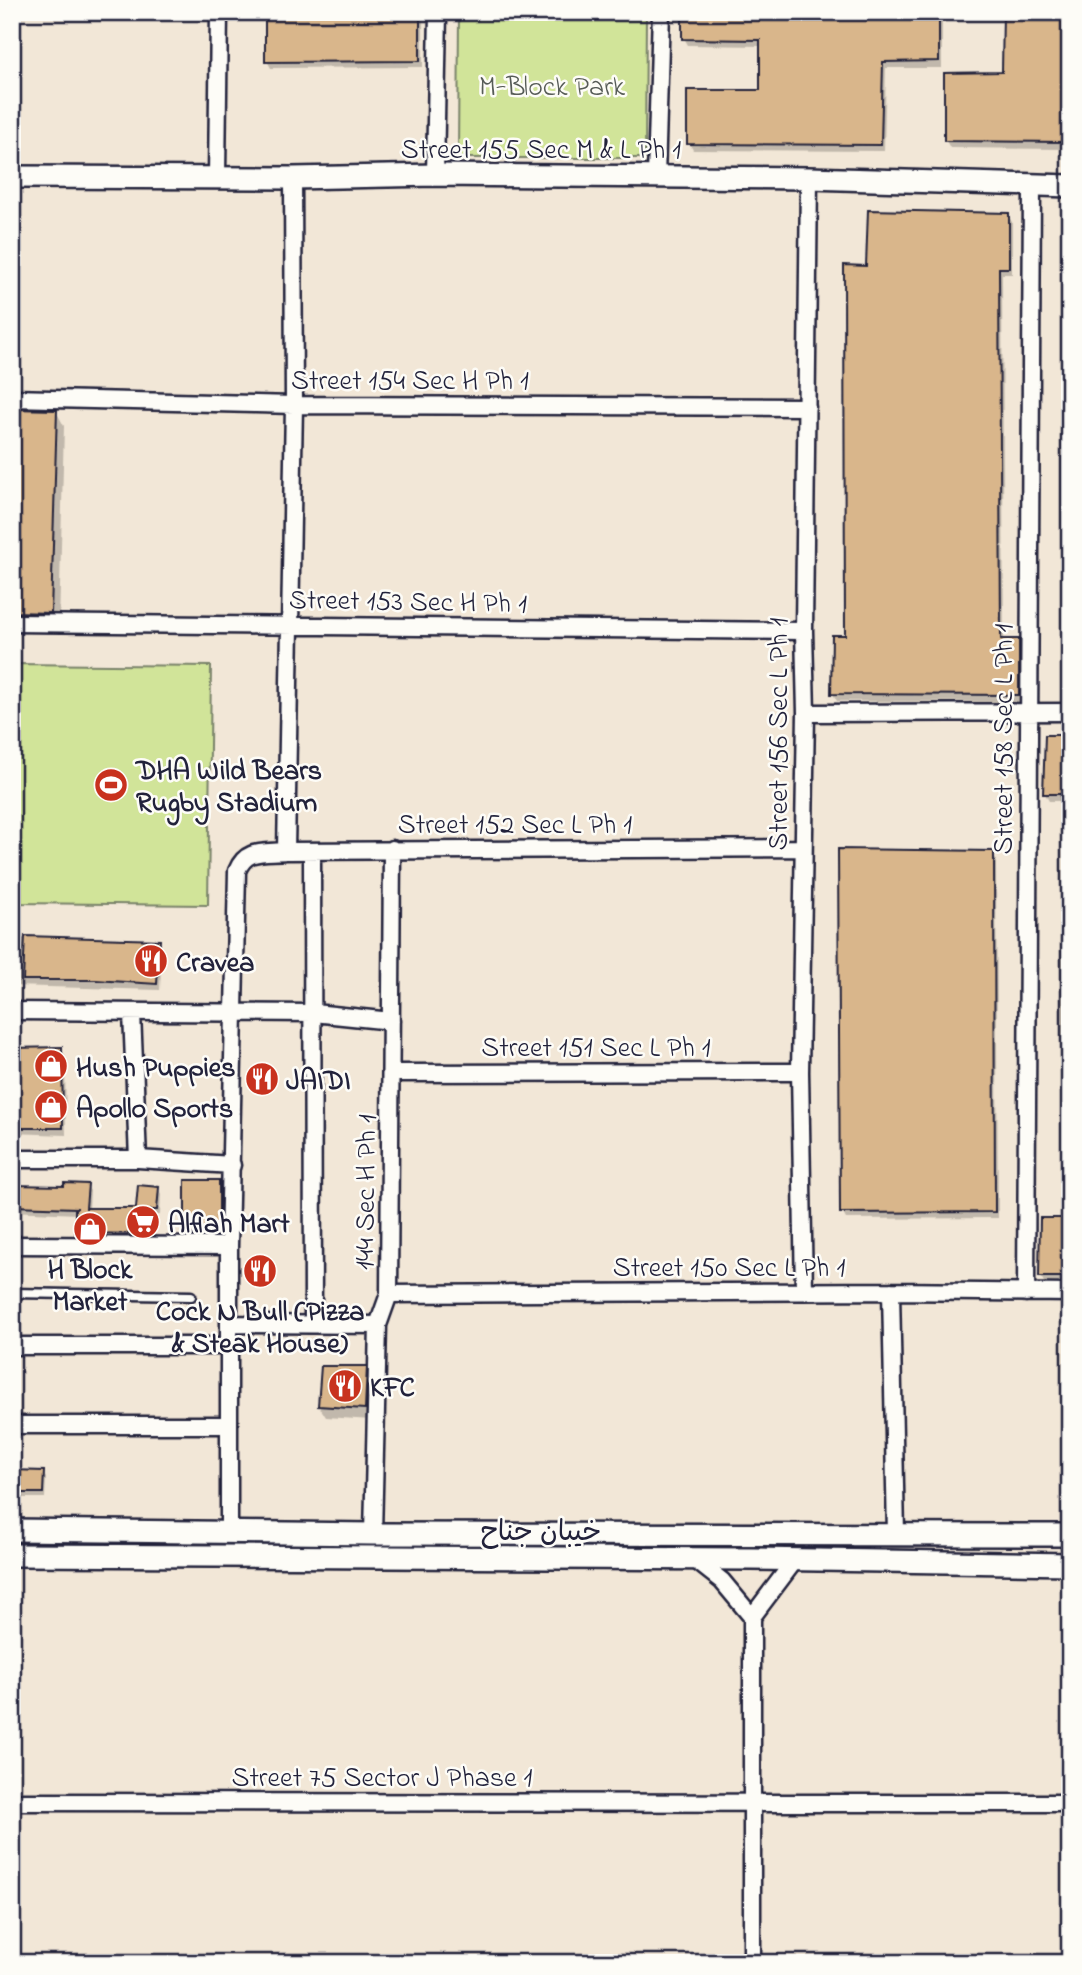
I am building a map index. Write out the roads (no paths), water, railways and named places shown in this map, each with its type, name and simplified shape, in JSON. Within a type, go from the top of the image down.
[{"type":"main road","name":"Street 155 Sec M & L Ph 1","points":[[12,177],[809,177],[1070,186]]},
{"type":"main road","name":"خیبان جناح","points":[[12,1530],[229,1534],[1070,1535]]},
{"type":"main road","name":"خیبان جناح","points":[[12,1555],[1070,1564]]},
{"type":"street","points":[[217,176],[219,12]]},
{"type":"street","points":[[435,175],[438,12]]},
{"type":"street","points":[[656,177],[661,12]]},
{"type":"street","name":"Street 156 Sec L Ph 1","points":[[804,1292],[800,1072],[806,713],[804,631],[809,177]]},
{"type":"street","points":[[286,851],[293,405],[293,178]]},
{"type":"street","name":"Street 158 Sec L Ph 1","points":[[1026,1293],[1032,186]]},
{"type":"street","name":"Street 154 Sec H Ph 1","points":[[12,398],[293,405],[807,407]]},
{"type":"street","name":"Street 153 Sec H Ph 1","points":[[12,623],[804,631]]},
{"type":"street","points":[[806,713],[1070,712]]},
{"type":"street","name":"Street 152 Sec L Ph 1","points":[[234,1014],[237,871],[241,861],[249,854],[392,849],[803,848]]},
{"type":"street","name":"144 Sec H Ph 1","points":[[373,1534],[378,1325],[389,1294],[392,849]]},
{"type":"street","points":[[313,851],[313,1324]]},
{"type":"street","points":[[12,1011],[314,1013],[391,1021]]},
{"type":"street","points":[[132,1013],[138,1159]]},
{"type":"street","points":[[229,1534],[228,1346],[234,1014]]},
{"type":"street","name":"Street 151 Sec L Ph 1","points":[[392,1073],[800,1072]]},
{"type":"street","points":[[12,1159],[138,1159],[232,1165]]},
{"type":"street","points":[[12,1245],[229,1246]]},
{"type":"street","points":[[891,1291],[896,1534]]},
{"type":"street","name":"Street 150 Sec L Ph 1","points":[[389,1294],[891,1291],[1070,1293]]},
{"type":"street","points":[[229,1324],[378,1325]]},
{"type":"street","points":[[12,1346],[228,1346]]},
{"type":"street","points":[[12,1425],[229,1425]]},
{"type":"street","points":[[694,1559],[722,1581],[752,1617]]},
{"type":"street","points":[[752,1963],[752,1617],[795,1560]]},
{"type":"street","name":"Street 75 Sector J Phase 1","points":[[12,1802],[1070,1803]]},
{"type":"lane","points":[[12,1293],[191,1296]]},
{"type":"place","name":"DHA Wild Bears Rugby Stadium","points":[[111,785]]},
{"type":"place","name":"Cravea","points":[[151,961]]},
{"type":"place","name":"Hush Puppies","points":[[51,1066]]},
{"type":"place","name":"JAIDI","points":[[262,1079]]},
{"type":"place","name":"Apollo Sports","points":[[51,1107]]},
{"type":"place","name":"Alflah Mart","points":[[143,1222]]},
{"type":"place","name":"H Block Market","points":[[90,1229]]},
{"type":"place","name":"Cock N Bull (Pizza & Steak House)","points":[[260,1271]]},
{"type":"place","name":"KFC","points":[[345,1386]]},
{"type":"park label","name":"M-Block Park","points":[[552,85]]}]
